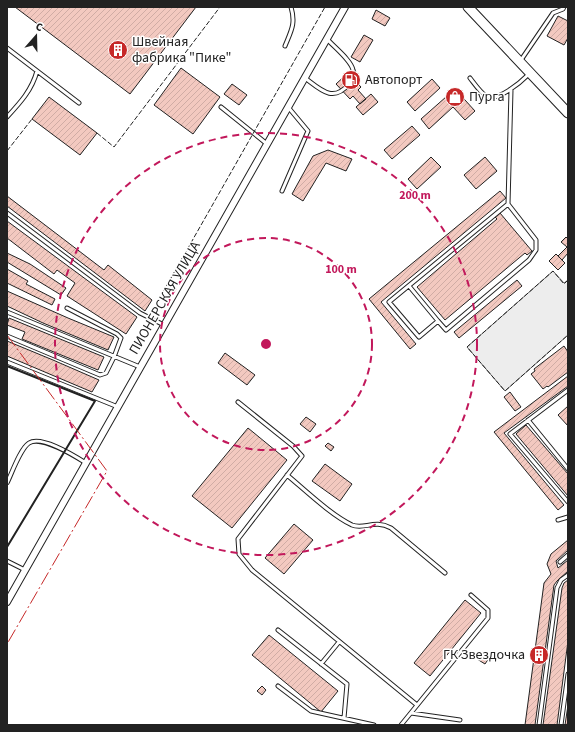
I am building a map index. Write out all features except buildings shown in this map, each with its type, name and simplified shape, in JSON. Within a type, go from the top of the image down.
[{"type":"main road","points":[[468,7],[568,113]]},
{"type":"street","name":"ПИОНЕРСКАЯ УЛИЦА","points":[[7,602],[345,7]]},
{"type":"lane","points":[[285,46],[294,17],[291,7]]},
{"type":"lane","points":[[520,62],[553,13],[563,10],[564,7]]},
{"type":"lane","points":[[305,78],[320,89],[329,93],[337,94],[351,82],[354,76],[352,66],[327,39]]},
{"type":"lane","points":[[7,48],[79,103]]},
{"type":"lane","points":[[7,117],[24,98],[31,87],[37,71]]},
{"type":"lane","points":[[470,78],[486,96],[491,98],[511,90],[531,73]]},
{"type":"lane","points":[[409,286],[446,330],[529,260],[536,250],[536,240],[508,204],[511,90]]},
{"type":"lane","points":[[221,107],[267,144]]},
{"type":"lane","points":[[282,191],[308,131],[288,107]]},
{"type":"lane","points":[[438,321],[419,337],[389,302],[508,204]]},
{"type":"lane","points":[[7,213],[140,313],[164,325]]},
{"type":"lane","points":[[7,336],[100,375],[106,373],[121,338],[117,334],[67,308]]},
{"type":"lane","points":[[7,312],[140,367]]},
{"type":"lane","points":[[7,362],[118,407]]},
{"type":"lane","points":[[568,391],[510,434],[568,502]]},
{"type":"lane","points":[[238,402],[293,446],[302,456],[238,538],[239,554],[252,570],[417,705]]},
{"type":"lane","points":[[528,420],[568,469]]},
{"type":"lane","points":[[7,483],[24,449],[28,443],[34,440],[47,442],[86,463]]},
{"type":"lane","points":[[287,475],[329,510],[351,524],[357,526],[378,523],[384,524],[391,528],[445,573]]},
{"type":"lane","points":[[558,520],[568,517]]},
{"type":"lane","points":[[560,562],[568,555]]},
{"type":"lane","points":[[7,561],[25,570]]},
{"type":"lane","points":[[539,725],[557,588],[561,580],[568,575]]},
{"type":"lane","points":[[401,725],[488,618],[488,610],[471,595]]},
{"type":"lane","points":[[278,630],[347,684],[344,718]]},
{"type":"lane","points":[[321,664],[340,642]]},
{"type":"lane","points":[[561,725],[568,674]]},
{"type":"lane","points":[[278,686],[311,711],[374,725]]},
{"type":"lane","points":[[411,713],[460,720]]},
{"type":"shaded area","points":[[553,271],[564,283],[568,280],[568,335],[505,391],[467,347]]},
{"type":"fence","points":[[97,133],[114,147],[220,7]]},
{"type":"fence","points":[[163,292],[325,7]]},
{"type":"fence","points":[[7,151],[32,119]]},
{"type":"fence","points":[[568,280],[564,284],[553,271],[467,347],[505,391],[568,335]]},
{"type":"wall","points":[[7,366],[95,401],[7,547]]},
{"type":"power","points":[[7,335],[107,471],[7,644]]},
{"type":"place","name":"Швейная фабрика \"Пике\"","points":[[118,50]]},
{"type":"place","name":"Автопорт","points":[[351,80]]},
{"type":"place","name":"Пурга","points":[[455,97]]},
{"type":"place","name":"ГК Звездочка","points":[[539,655]]}]
